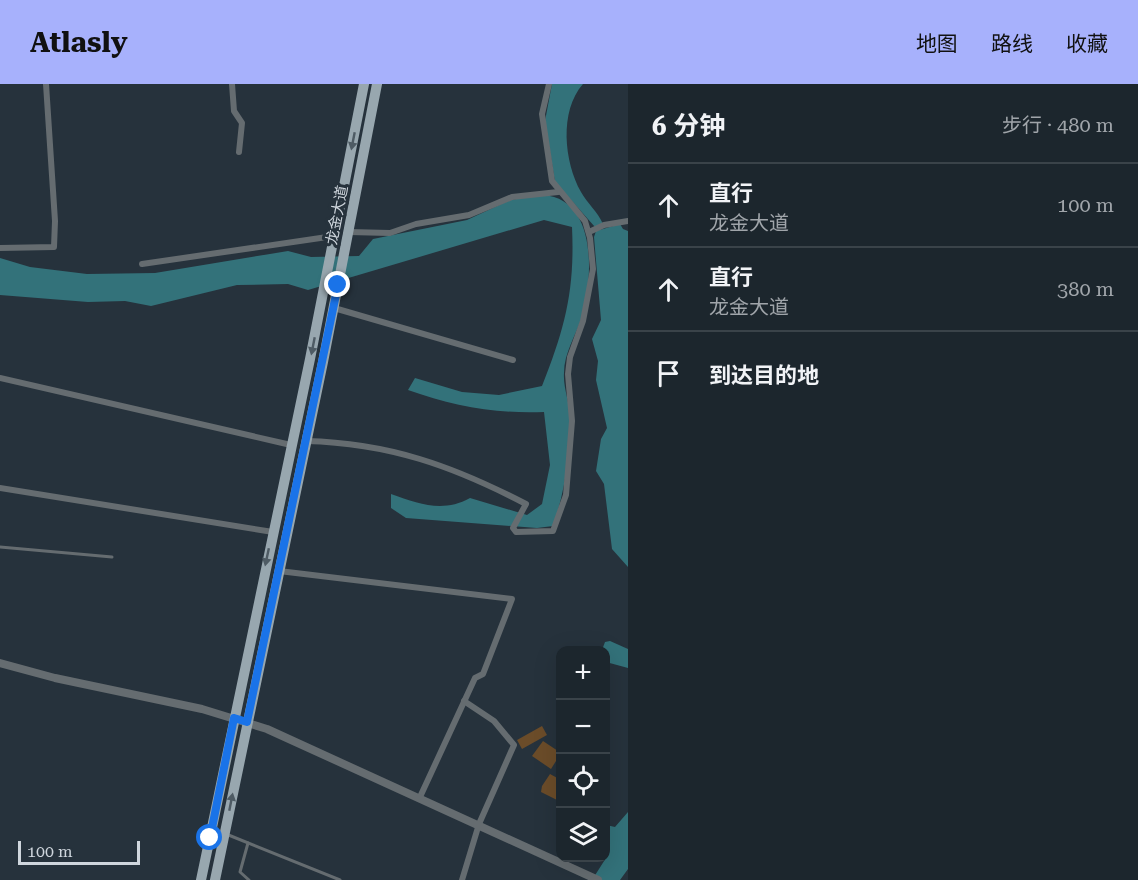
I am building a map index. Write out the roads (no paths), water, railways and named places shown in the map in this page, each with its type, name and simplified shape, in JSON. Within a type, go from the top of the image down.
[{"type":"main road","name":"龙金大道","points":[[201,880],[364,84]]},
{"type":"main road","name":"龙金大道","points":[[215,880],[334,308],[377,84]]},
{"type":"street","points":[[0,248],[54,247],[55,221],[46,84]]},
{"type":"street","points":[[232,84],[234,111],[242,123],[239,152]]},
{"type":"street","points":[[306,441],[378,447],[470,476],[526,504],[513,528],[516,532],[553,531],[567,495],[572,413],[568,374],[571,351],[583,321],[592,278],[589,232],[582,216],[558,192],[552,181],[542,114],[549,84]]},
{"type":"street","points":[[349,232],[390,233],[416,224],[469,215],[512,196],[558,192]]},
{"type":"street","points":[[589,232],[604,225],[628,221]]},
{"type":"street","points":[[142,264],[333,241]]},
{"type":"street","points":[[334,308],[513,360]]},
{"type":"street","points":[[0,378],[291,445]]},
{"type":"street","points":[[0,488],[273,532]]},
{"type":"street","points":[[278,570],[512,598],[483,674],[476,678],[464,701],[420,797]]},
{"type":"street","points":[[0,663],[247,722],[305,744],[595,879]]},
{"type":"street","points":[[462,880],[479,824],[514,745],[494,721],[464,701]]},
{"type":"lane","points":[[0,547],[112,557]]},
{"type":"lane","points":[[224,834],[340,880]]},
{"type":"lane","points":[[248,843],[240,872],[249,880]]},
{"type":"water","points":[[552,84],[583,84],[570,108],[567,122],[568,152],[575,180],[603,224],[595,227],[555,182],[545,121]]},
{"type":"water","points":[[543,195],[561,200],[574,210],[582,225],[589,263],[586,301],[565,366],[564,379],[570,412],[570,432],[564,486],[553,526],[537,528],[406,518],[391,508],[391,494],[421,504],[441,506],[460,503],[470,498],[527,515],[542,504],[550,465],[544,412],[509,412],[475,408],[408,390],[415,378],[462,392],[499,395],[542,386],[557,346],[567,308],[572,270],[572,227],[544,220],[308,290],[288,284],[237,285],[151,306],[125,301],[88,302],[0,295],[0,258],[30,267],[87,274],[155,273],[288,251],[311,257],[359,256],[373,239],[467,220],[510,200]]},
{"type":"water","points":[[620,224],[628,231],[628,567],[612,549],[604,484],[596,471],[601,439],[607,428],[596,380],[598,361],[592,339],[601,320],[594,237],[596,231]]},
{"type":"water","points":[[610,641],[628,649],[628,668],[610,663],[610,646],[604,646],[605,642]]},
{"type":"water","points":[[628,812],[628,869],[620,880],[592,880],[603,862],[610,862],[610,826],[615,827]]}]
